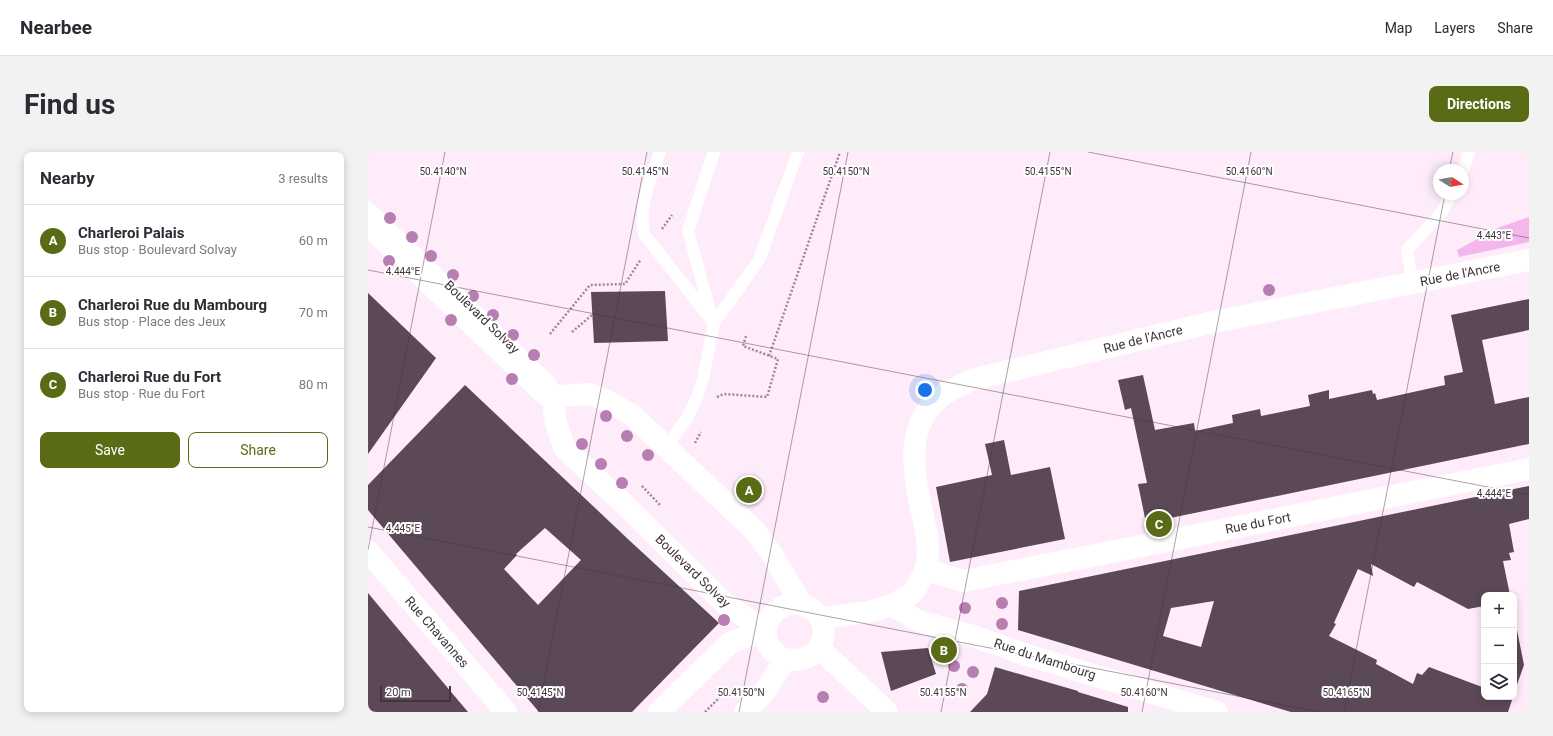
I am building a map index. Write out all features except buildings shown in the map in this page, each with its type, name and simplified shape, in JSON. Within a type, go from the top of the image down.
[{"type":"street","name":"Boulevard Solvay","points":[[368,225],[545,394],[556,396],[591,394],[632,415],[755,531],[773,556],[801,603]]},
{"type":"street","name":"Rue de l'Ancre","points":[[926,570],[928,553],[926,531],[914,471],[915,438],[926,414],[943,395],[971,380],[1214,322],[1529,260]]},
{"type":"street","name":"Boulevard Solvay","points":[[556,396],[554,410],[556,423],[565,449],[623,503],[724,603],[766,631]]},
{"type":"street","name":"Rue du Fort","points":[[926,570],[964,581],[1529,468]]},
{"type":"street","name":"Rue Chavannes","points":[[368,551],[506,712]]},
{"type":"street","points":[[821,618],[878,610],[892,605],[913,593],[926,570]]},
{"type":"street","points":[[791,603],[801,603],[810,607],[821,618],[824,630],[823,640],[819,648],[805,659],[786,659],[777,655],[768,643],[766,623],[775,610],[782,606],[791,603]]},
{"type":"street","name":"Rue du Mambourg","points":[[892,605],[918,621],[988,641],[1027,655],[1217,712]]},
{"type":"street","points":[[659,712],[731,642],[766,631]]},
{"type":"street","points":[[819,648],[886,712]]},
{"type":"street","points":[[745,712],[763,694],[786,659]]},
{"type":"lane","points":[[660,152],[644,199],[642,227],[644,234],[714,323]]},
{"type":"lane","points":[[714,152],[688,231],[714,323]]},
{"type":"lane","points":[[666,447],[687,418],[698,395],[703,379],[714,323],[759,260],[798,152]]},
{"type":"lane","points":[[1465,164],[1469,152]]},
{"type":"lane","points":[[1413,284],[1407,250],[1442,212],[1448,200]]},
{"type":"lane","name":"Boulevard Solvay","points":[[368,207],[550,382],[556,396]]},
{"type":"path","points":[[769,356],[840,152]]},
{"type":"path","points":[[550,334],[590,284],[625,284],[650,243],[671,218],[673,212]]},
{"type":"path","points":[[572,332],[592,315]]},
{"type":"path","points":[[724,394],[767,397],[778,359],[742,346],[746,336]]},
{"type":"path","points":[[705,712],[722,695]]},
{"type":"shaded area","points":[[1529,217],[1529,242],[1459,257],[1457,250],[1500,227]]},
{"type":"place","name":"Charleroi Palais","points":[[749,490]]},
{"type":"place","name":"Charleroi Rue du Fort","points":[[1159,524]]},
{"type":"place","name":"Charleroi Rue du Mambourg","points":[[944,650]]}]
